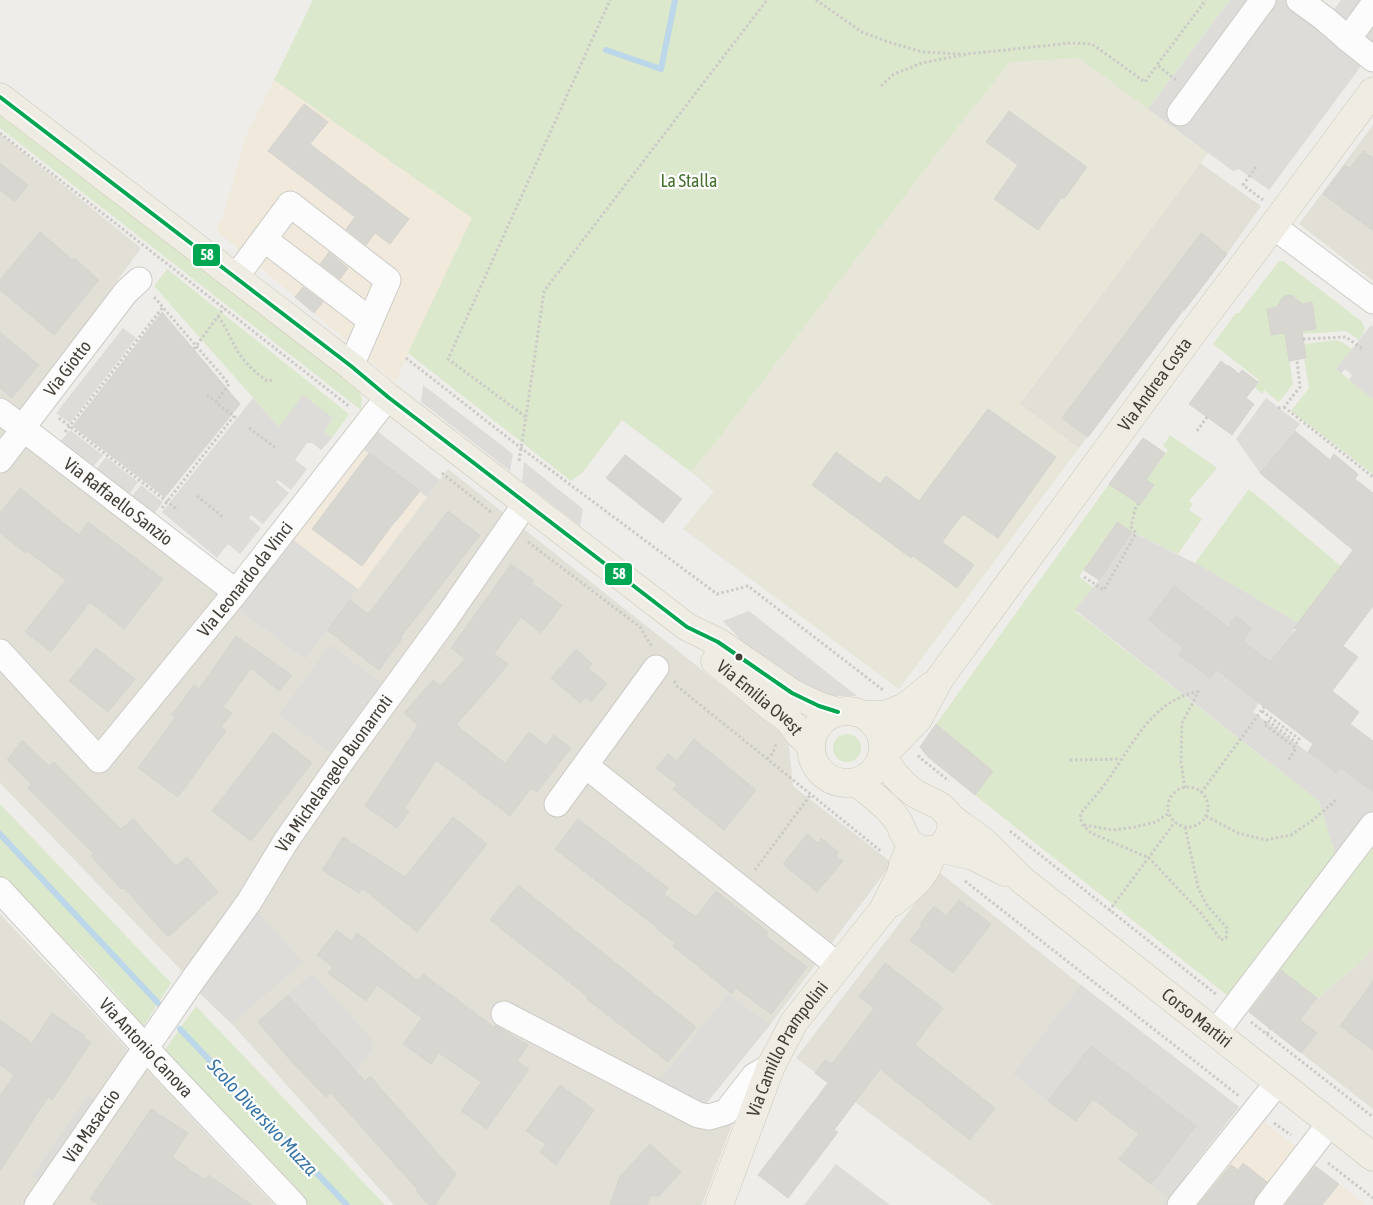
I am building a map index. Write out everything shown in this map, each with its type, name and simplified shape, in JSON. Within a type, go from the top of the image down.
[{"type":"main road","name":"Via Andrea Costa","points":[[882,756],[918,719],[940,678],[1190,335],[1373,91]]},
{"type":"main road","name":"Via Emilia Ovest","points":[[0,97],[687,627],[718,642],[792,693],[820,706],[872,721],[882,738],[884,746],[882,756],[890,770],[907,788],[941,806],[949,816]]},
{"type":"main road","name":"Via Emilia Ovest","points":[[687,627],[706,654],[788,719],[811,745]]},
{"type":"main road","name":"Via Andrea Costa","points":[[851,714],[885,715],[905,707],[940,678]]},
{"type":"main road","name":"Via Emilia Ovest","points":[[851,714],[828,717],[819,724],[811,745],[815,763],[820,771],[837,782],[856,782]]},
{"type":"main road","points":[[882,756],[875,770],[870,775],[856,782],[885,806],[898,821],[907,839],[928,847],[943,844],[950,831],[951,820],[949,816]]},
{"type":"main road","name":"Corso Martiri","points":[[949,816],[983,840],[1022,880],[1373,1157]]},
{"type":"main road","name":"Corso Martiri","points":[[928,847],[972,856],[1022,880]]},
{"type":"main road","name":"Via Camillo Prampolini","points":[[720,1205],[771,1066],[794,1022],[883,910],[901,874],[903,865],[928,847]]},
{"type":"street","points":[[1187,103],[1263,0]]},
{"type":"street","points":[[1299,0],[1373,59]]},
{"type":"street","points":[[1348,39],[1373,5]]},
{"type":"street","points":[[235,278],[290,204],[388,280],[351,366]]},
{"type":"street","points":[[1278,220],[1373,301]]},
{"type":"street","points":[[264,239],[370,320]]},
{"type":"street","name":"Via Giotto","points":[[0,460],[40,404],[126,292],[139,280]]},
{"type":"street","name":"Via Leonardo da Vinci","points":[[0,652],[99,760],[236,592],[388,396]]},
{"type":"street","name":"Via Raffaello Sanzio","points":[[0,411],[236,592]]},
{"type":"street","name":"Via Michelangelo Buonarroti","points":[[146,1048],[249,902],[286,841],[341,762],[447,618],[526,503]]},
{"type":"street","points":[[557,804],[660,664]]},
{"type":"street","points":[[586,766],[839,966]]},
{"type":"street","points":[[1215,1033],[1373,825]]},
{"type":"street","name":"Via Antonio Canova","points":[[0,890],[294,1205]]},
{"type":"street","points":[[504,1014],[698,1115],[709,1117],[726,1112],[754,1076],[771,1066]]},
{"type":"street","name":"Via Masaccio","points":[[37,1205],[146,1048]]},
{"type":"street","points":[[1180,1205],[1278,1082]]},
{"type":"street","points":[[1268,1205],[1330,1122]]},
{"type":"path","points":[[526,416],[448,360],[610,0]]},
{"type":"path","points":[[519,461],[544,291],[767,0]]},
{"type":"path","points":[[816,0],[862,32],[888,42],[923,52],[967,54]]},
{"type":"path","points":[[881,86],[894,74],[922,63],[967,54],[1071,43],[1092,44],[1145,82],[1206,0]]},
{"type":"path","points":[[1157,65],[1187,103]]},
{"type":"path","points":[[0,133],[354,410]]},
{"type":"path","points":[[1256,167],[1243,185],[1278,220]]},
{"type":"path","points":[[139,280],[229,384],[216,402]]},
{"type":"path","points":[[52,450],[163,307]]},
{"type":"path","points":[[195,347],[224,308]]},
{"type":"path","points":[[218,316],[244,360],[256,373],[267,381],[274,380]]},
{"type":"path","points":[[1303,339],[1346,336],[1364,350]]},
{"type":"path","points":[[406,358],[521,448],[717,594],[748,586],[905,707]]},
{"type":"path","points":[[1278,408],[1284,407],[1300,387],[1297,360]]},
{"type":"path","points":[[149,525],[235,417],[207,395]]},
{"type":"path","points":[[40,404],[178,510]]},
{"type":"path","points":[[1284,407],[1373,477]]},
{"type":"path","points":[[1197,431],[1207,417]]},
{"type":"path","points":[[249,428],[276,448]]},
{"type":"path","points":[[197,496],[223,517]]},
{"type":"path","points":[[1084,577],[1104,590],[1136,533],[1131,527],[1138,504]]},
{"type":"path","points":[[640,627],[660,664],[677,686],[886,855]]},
{"type":"path","points":[[1185,788],[1181,762],[1182,723],[1199,691],[1179,697],[1157,712],[1144,727],[1110,777],[1081,813],[1080,818],[1083,825],[1092,833],[1149,858],[1201,913],[1221,940],[1226,938],[1227,928],[1206,904],[1198,886],[1185,827]]},
{"type":"path","points":[[1201,793],[1264,709],[1299,739],[1297,742],[1267,720],[1264,724],[1296,748],[1288,761]]},
{"type":"path","points":[[1070,760],[1121,759]]},
{"type":"path","points":[[1185,788],[1197,790],[1201,793],[1208,804],[1206,816],[1202,821],[1197,825],[1185,827],[1175,822],[1169,813],[1169,802],[1175,792],[1185,788]]},
{"type":"path","points":[[741,889],[811,794]]},
{"type":"path","points":[[1206,816],[1238,833],[1266,840],[1291,835],[1337,800]]},
{"type":"path","points":[[1083,825],[1113,830],[1136,827],[1156,822],[1169,813]]},
{"type":"path","points":[[1109,910],[1175,822]]},
{"type":"path","points":[[1004,826],[1373,1117]]},
{"type":"path","points":[[958,876],[1373,1198]]},
{"type":"path","points":[[1267,1034],[1270,1029]]},
{"type":"shaded area","points":[[1230,0],[1317,0],[1333,11],[1341,0],[1373,0],[1373,50],[1269,190],[1239,169],[1233,171],[1148,109]]},
{"type":"shaded area","points":[[1079,58],[1209,152],[1019,403],[1079,448],[899,689],[683,529],[714,491],[691,472],[1010,62]]},
{"type":"shaded area","points":[[274,80],[472,218],[395,382],[216,230],[223,217],[245,138]]},
{"type":"shaded area","points":[[1373,125],[1373,281],[1299,224]]},
{"type":"shaded area","points":[[0,134],[141,248],[9,431],[305,659],[448,469],[788,738],[793,786],[892,863],[770,1025],[704,1106],[733,1122],[702,1205],[394,1205],[232,1024],[190,984],[180,969],[0,783]]},
{"type":"shaded area","points":[[1200,163],[1261,206],[1227,254],[1079,448],[1019,404]]},
{"type":"shaded area","points":[[1371,325],[1373,327],[1373,399],[1349,380],[1352,375],[1345,369],[1341,374],[1336,369]]},
{"type":"shaded area","points":[[123,328],[136,338],[70,423],[56,413]]},
{"type":"shaded area","points":[[423,385],[513,454],[510,471],[421,402]]},
{"type":"shaded area","points":[[303,395],[333,418],[324,431],[332,438],[321,450],[312,443],[307,443],[295,460],[307,469],[291,490],[278,480],[276,482],[289,493],[263,524],[251,515],[249,518],[261,528],[240,554],[228,544],[217,558],[162,512],[253,398],[279,427]]},
{"type":"shaded area","points":[[1266,398],[1300,424],[1260,473],[1236,439]]},
{"type":"shaded area","points":[[70,430],[103,455],[92,468],[59,443]]},
{"type":"shaded area","points":[[376,430],[440,480],[305,660],[238,609]]},
{"type":"shaded area","points":[[376,430],[440,480],[427,497],[362,448]]},
{"type":"shaded area","points":[[106,457],[138,482],[128,496],[95,471]]},
{"type":"shaded area","points":[[524,462],[583,509],[580,526],[522,481]]},
{"type":"shaded area","points":[[141,485],[163,502],[153,515],[130,498]]},
{"type":"shaded area","points":[[1132,532],[1199,565],[1298,623],[1290,638],[1270,662],[1243,641],[1252,628],[1236,616],[1228,627],[1174,586],[1148,620],[1259,703],[1253,712],[1336,773],[1341,768],[1373,792],[1373,815],[1338,862],[1319,801],[1075,610],[1099,580]]},
{"type":"shaded area","points":[[292,539],[358,589],[305,660],[238,609]]},
{"type":"shaded area","points":[[749,611],[857,696],[831,696],[805,685],[778,669],[746,646],[723,621]]},
{"type":"shaded area","points":[[330,645],[382,683],[330,752],[279,715]]},
{"type":"shaded area","points":[[939,872],[1239,1107],[1163,1205],[993,1205],[796,1058]]},
{"type":"shaded area","points":[[249,902],[302,962],[232,1024],[190,984]]},
{"type":"shaded area","points":[[0,914],[274,1205],[0,1205]]},
{"type":"shaded area","points":[[1373,947],[1373,1109],[1301,1053],[1309,1027],[1300,1020],[1317,998],[1361,962]]},
{"type":"shaded area","points":[[312,973],[372,1040],[372,1050],[356,1071],[288,995]]},
{"type":"shaded area","points":[[1081,985],[1239,1107],[1188,1172],[1195,1178],[1173,1205],[1163,1205],[1169,1197],[1151,1184],[1195,1126],[1091,1046],[1048,1101],[1013,1074]]},
{"type":"shaded area","points":[[728,994],[770,1025],[704,1106],[658,1083]]},
{"type":"shaded area","points":[[88,1096],[99,1104],[43,1184],[32,1176]]},
{"type":"shaded area","points":[[1263,1121],[1300,1150],[1255,1205],[1197,1205],[1208,1189]]},
{"type":"shaded area","points":[[1311,1163],[1366,1205],[1278,1205]]},
{"type":"shaded area","points":[[836,1164],[890,1205],[804,1205]]},
{"type":"green space","name":"La Stalla","points":[[313,0],[1230,0],[1148,109],[1079,58],[1010,62],[691,472],[622,420],[583,472],[571,481],[408,353],[472,218],[274,80]]},
{"type":"green space","points":[[0,113],[359,390],[362,400],[361,410],[0,128]]},
{"type":"green space","points":[[1279,261],[1283,261],[1361,321],[1364,328],[1359,340],[1346,331],[1302,334],[1301,331],[1316,329],[1312,302],[1297,304],[1297,299],[1289,295],[1282,298],[1281,307],[1267,309],[1271,335],[1285,333],[1293,384],[1279,402],[1264,390],[1262,394],[1254,387],[1259,380],[1213,344]]},
{"type":"green space","points":[[167,269],[349,414],[332,438],[324,431],[333,418],[279,427],[154,286]]},
{"type":"green space","points":[[1336,340],[1352,349],[1336,369],[1373,399],[1373,474],[1291,411],[1309,388],[1304,358],[1306,358],[1304,344]]},
{"type":"green space","points":[[1170,435],[1217,468],[1189,501],[1193,504],[1189,510],[1202,519],[1178,554],[1132,532],[1116,522],[1079,577],[1094,588],[1075,611],[1319,801],[1338,861],[1373,815],[1373,947],[1361,962],[1317,998],[1279,969],[1248,1012],[975,795],[993,771],[936,724],[1109,484],[1140,505],[1154,486],[1146,480],[1168,450],[1163,446]]},
{"type":"green space","points":[[1249,489],[1341,566],[1298,623],[1195,563]]},
{"type":"green space","points":[[847,734],[857,738],[861,748],[857,758],[847,762],[837,758],[833,748],[837,738]]},
{"type":"green space","points":[[0,804],[171,983],[141,1030],[131,1020],[126,1005],[76,950],[69,955],[0,881]]},
{"type":"green space","points":[[196,1006],[385,1205],[302,1205],[162,1054]]},
{"type":"building","points":[[304,104],[328,122],[310,144],[409,219],[390,244],[375,233],[366,245],[346,229],[355,217],[268,151]]},
{"type":"building","points":[[1009,111],[1087,167],[1038,230],[994,199],[1018,165],[986,142]]},
{"type":"building","points":[[1363,151],[1373,158],[1373,231],[1323,194],[1345,165],[1350,168]]},
{"type":"building","points":[[0,163],[28,185],[15,202],[0,190]]},
{"type":"building","points":[[40,232],[99,280],[54,335],[0,290],[0,280]]},
{"type":"building","points":[[1201,233],[1227,254],[1088,437],[1062,418]]},
{"type":"building","points":[[329,252],[348,268],[340,279],[320,264]]},
{"type":"building","points":[[303,287],[323,302],[314,313],[295,297]]},
{"type":"building","points":[[1289,295],[1302,304],[1312,302],[1316,329],[1302,331],[1306,358],[1289,361],[1285,333],[1271,335],[1267,309],[1277,307],[1282,298]]},
{"type":"building","points":[[162,312],[240,404],[165,497],[73,426]]},
{"type":"building","points":[[0,332],[39,365],[12,398],[0,388]]},
{"type":"building","points":[[1221,361],[1239,374],[1242,370],[1258,382],[1246,398],[1254,404],[1232,435],[1189,404]]},
{"type":"building","points":[[988,409],[1056,457],[998,538],[963,514],[942,542],[974,565],[957,588],[913,556],[911,558],[812,485],[836,452],[880,484],[886,476],[919,501]]},
{"type":"building","points":[[1295,431],[1330,460],[1334,454],[1358,474],[1355,479],[1373,493],[1373,606],[1343,646],[1358,657],[1332,691],[1359,712],[1350,724],[1373,741],[1373,792],[1341,768],[1336,773],[1308,752],[1313,744],[1216,670],[1210,678],[1179,655],[1184,648],[1148,620],[1174,586],[1228,627],[1236,616],[1252,628],[1243,641],[1270,662],[1297,629],[1294,628],[1353,550],[1260,473]]},
{"type":"building","points":[[1143,438],[1165,453],[1146,480],[1154,485],[1140,505],[1109,484]]},
{"type":"building","points":[[369,453],[420,491],[362,566],[312,529]]},
{"type":"building","points":[[625,455],[682,499],[663,523],[606,478]]},
{"type":"building","points":[[20,488],[79,535],[88,522],[163,579],[124,629],[90,602],[51,652],[25,632],[66,580],[27,551],[25,553],[0,533],[0,513]]},
{"type":"building","points":[[448,511],[480,535],[400,638],[402,639],[379,670],[327,630],[350,600],[368,614]]},
{"type":"building","points":[[1117,522],[1132,532],[1099,580],[1084,570]]},
{"type":"building","points":[[511,564],[533,580],[531,583],[562,605],[541,633],[521,617],[494,654],[508,664],[456,725],[505,763],[529,732],[546,745],[554,735],[571,748],[537,792],[531,788],[510,816],[436,760],[405,808],[409,811],[397,828],[365,806],[418,725],[404,713],[433,680],[440,686],[465,659],[451,648]]},
{"type":"building","points":[[236,636],[292,675],[279,691],[251,668],[223,707],[232,713],[221,727],[226,731],[178,797],[138,768],[175,718],[172,715],[194,685],[199,689]]},
{"type":"building","points":[[96,648],[135,679],[108,712],[69,681]]},
{"type":"building","points":[[576,649],[592,664],[588,668],[607,684],[591,702],[586,697],[580,703],[551,678]]},
{"type":"building","points":[[936,724],[993,771],[975,795],[928,757],[920,747]]},
{"type":"building","points":[[273,732],[312,763],[251,841],[212,811]]},
{"type":"building","points":[[694,739],[756,790],[724,830],[673,789],[677,785],[656,768],[668,754],[677,761]]},
{"type":"building","points":[[22,740],[49,766],[54,762],[121,829],[133,819],[176,866],[187,857],[218,892],[168,937],[124,888],[121,889],[91,856],[94,854],[28,788],[31,784],[7,760]]},
{"type":"building","points":[[453,817],[487,844],[417,932],[362,888],[359,893],[322,870],[343,837],[405,877]]},
{"type":"building","points":[[578,819],[668,888],[664,894],[696,917],[716,891],[768,932],[766,936],[807,967],[771,1014],[736,988],[732,994],[673,946],[675,943],[658,928],[555,849]]},
{"type":"building","points":[[807,834],[818,843],[821,838],[838,852],[836,856],[843,861],[817,892],[783,864]]},
{"type":"building","points":[[518,885],[696,1027],[668,1062],[490,920]]},
{"type":"building","points":[[959,900],[991,924],[953,973],[910,940],[922,926],[920,924],[934,906],[946,916]]},
{"type":"building","points":[[337,930],[351,941],[357,933],[418,981],[423,974],[494,1027],[495,1025],[528,1045],[517,1061],[529,1069],[487,1129],[461,1111],[481,1082],[439,1053],[431,1064],[403,1044],[422,1018],[377,985],[366,1001],[328,973],[333,967],[317,955]]},
{"type":"building","points":[[885,963],[943,1008],[915,1045],[995,1108],[970,1140],[880,1069],[834,1130],[838,1132],[788,1198],[758,1175],[828,1083],[815,1073],[825,1060],[832,1064],[874,1008],[859,997]]},
{"type":"building","points":[[1281,970],[1317,998],[1300,1020],[1317,1033],[1301,1053],[1249,1012]]},
{"type":"building","points":[[1373,981],[1373,1050],[1340,1026]]},
{"type":"building","points":[[288,995],[365,1081],[370,1076],[456,1174],[435,1205],[429,1205],[416,1191],[418,1190],[331,1093],[326,1097],[292,1062],[258,1022]]},
{"type":"building","points":[[52,1013],[91,1042],[52,1100],[48,1097],[0,1171],[0,1096],[14,1075],[0,1065],[0,1020],[32,1043]]},
{"type":"building","points":[[1091,1046],[1196,1126],[1151,1184],[1119,1159],[1139,1134],[1093,1099],[1076,1121],[1048,1101]]},
{"type":"building","points":[[560,1085],[594,1110],[556,1165],[540,1152],[546,1144],[526,1131]]},
{"type":"building","points":[[151,1109],[188,1133],[172,1157],[205,1180],[208,1175],[252,1205],[99,1205],[90,1199]]},
{"type":"building","points":[[650,1144],[681,1172],[659,1196],[650,1196],[647,1205],[610,1205],[620,1176]]},
{"type":"building","points":[[1243,1163],[1267,1182],[1256,1196],[1253,1205],[1198,1205],[1231,1165],[1238,1170]]},
{"type":"building","points":[[1315,1166],[1339,1184],[1322,1205],[1285,1205]]},
{"type":"waterway","points":[[606,50],[661,69],[675,0]]},
{"type":"waterway","name":"Scolo Diversivo Muzza","points":[[0,834],[158,1003]]},
{"type":"waterway","name":"Scolo Diversivo Muzza","points":[[180,1029],[347,1205]]},
{"type":"transit line","name":"58","points":[[0,97],[687,627],[718,642],[792,693],[819,706],[838,712]]}]
